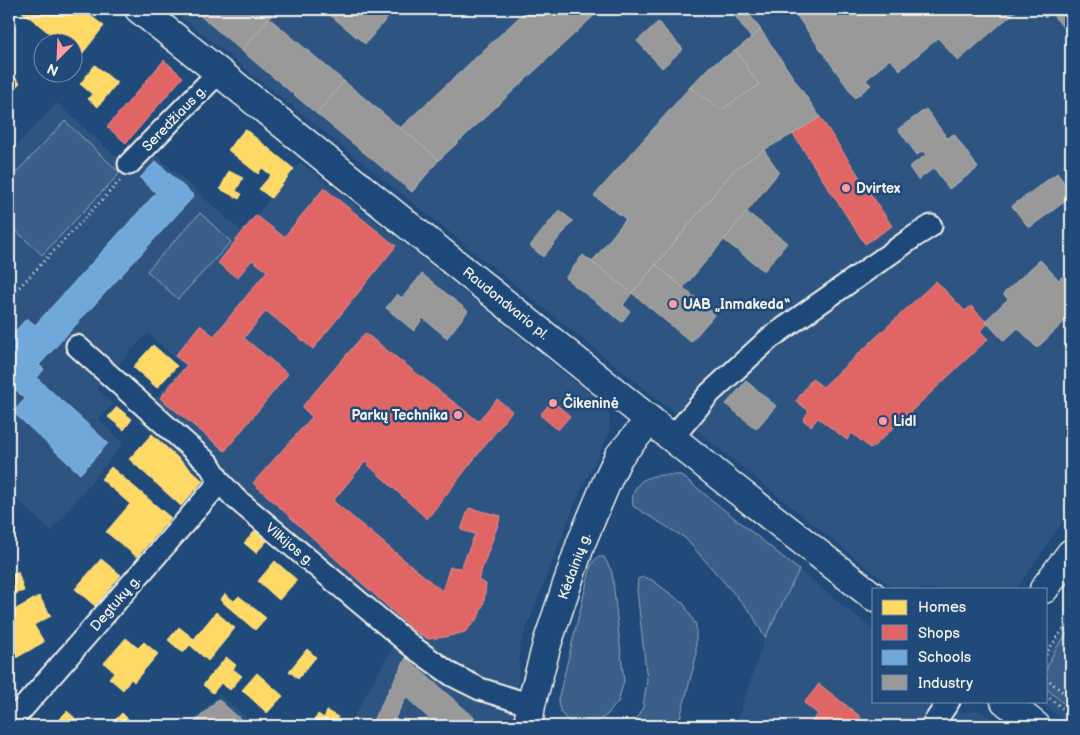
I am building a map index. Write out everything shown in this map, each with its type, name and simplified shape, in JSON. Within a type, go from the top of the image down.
[{"type":"main road","name":"Raudondvario pl.","points":[[139,9],[672,438],[872,595]]},
{"type":"main road","name":"Kėdainių g.","points":[[529,716],[547,644],[566,585],[604,487],[619,456],[650,420]]},
{"type":"main road","points":[[1045,588],[1071,553]]},
{"type":"main road","points":[[1006,702],[1036,726]]},
{"type":"street","name":"Seredžiaus g.","points":[[129,164],[219,72]]},
{"type":"street","points":[[672,438],[710,393],[770,338],[931,226]]},
{"type":"street","name":"Vilkijos g.","points":[[77,346],[209,464],[220,482],[234,497],[414,648],[452,675],[529,716]]},
{"type":"street","name":"Degtukų g.","points":[[9,722],[220,482]]},
{"type":"street","points":[[932,726],[948,702]]},
{"type":"path","points":[[9,298],[126,175],[129,164]]},
{"type":"path","points":[[1048,651],[1071,620]]},
{"type":"path","points":[[1048,680],[1071,698]]},
{"type":"path","points":[[1048,697],[1071,715]]},
{"type":"shaded area","points":[[171,9],[1071,9],[1071,511],[1017,588],[893,588]]},
{"type":"shaded area","points":[[57,103],[118,158],[136,137],[241,231],[256,213],[258,214],[300,162],[600,402],[610,417],[609,434],[578,495],[520,645],[516,726],[349,726],[393,646],[138,420],[183,366],[148,333],[96,388],[113,404],[98,419],[123,443],[51,531],[9,492],[9,405],[17,396],[9,389],[9,153]]},
{"type":"shaded area","points":[[65,121],[120,173],[42,255],[9,224],[9,180]]},
{"type":"shaded area","points":[[200,213],[231,242],[178,299],[147,271]]},
{"type":"shaded area","points":[[681,475],[799,570],[765,638],[752,614],[685,538],[633,506],[633,494],[636,487],[647,478]]},
{"type":"shaded area","points":[[597,557],[604,557],[612,572],[624,681],[618,702],[607,715],[590,726],[572,723],[564,717],[558,700],[591,566]]},
{"type":"shaded area","points":[[799,570],[872,628],[872,702],[933,702],[928,715],[921,726],[735,726],[765,638]]},
{"type":"shaded area","points":[[643,577],[652,580],[684,604],[696,625],[696,657],[678,726],[633,726],[643,707],[647,681],[637,590],[638,579]]},
{"type":"shaded area","points":[[1071,618],[1071,726],[1040,702],[1048,702],[1048,647]]},
{"type":"shaded area","points":[[1071,628],[1071,710],[1048,690],[1048,666],[1055,650]]},
{"type":"shaded area","points":[[219,695],[257,726],[187,726]]},
{"type":"shaded area","points":[[977,710],[1005,726],[942,726],[957,713]]},
{"type":"building: Homes","points":[[18,9],[42,9],[33,20]]},
{"type":"building: Homes","points":[[42,9],[82,9],[104,26],[82,54],[82,32],[48,32],[33,20]]},
{"type":"building: Homes","points":[[95,65],[117,83],[98,107],[88,99],[92,94],[80,84]]},
{"type":"building: Homes","points":[[9,70],[20,83],[9,93]]},
{"type":"building: Homes","points":[[245,129],[294,169],[271,198],[259,189],[271,175],[262,168],[258,174],[228,150]]},
{"type":"building: Homes","points":[[229,171],[243,178],[236,191],[242,194],[239,199],[220,189]]},
{"type":"building: Homes","points":[[153,345],[177,366],[157,388],[133,367]]},
{"type":"building: Homes","points":[[117,407],[132,419],[124,430],[108,417]]},
{"type":"building: Homes","points":[[152,434],[203,481],[181,506],[129,459]]},
{"type":"building: Homes","points":[[111,467],[171,518],[137,557],[106,532],[130,504],[101,479]]},
{"type":"building: Homes","points":[[255,531],[267,541],[256,553],[244,543]]},
{"type":"building: Homes","points":[[101,559],[121,575],[95,606],[75,589]]},
{"type":"building: Homes","points":[[275,561],[297,580],[279,600],[258,581]]},
{"type":"building: Homes","points":[[18,572],[24,591],[9,596],[9,575]]},
{"type":"building: Homes","points":[[225,594],[234,601],[239,596],[266,618],[255,630],[220,600]]},
{"type":"building: Homes","points":[[39,596],[51,616],[34,625],[44,642],[9,662],[9,613]]},
{"type":"building: Homes","points":[[216,612],[235,628],[208,661],[190,645],[183,653],[168,640],[179,627],[194,639]]},
{"type":"building: Homes","points":[[126,638],[138,648],[144,642],[158,654],[134,682],[131,679],[123,690],[109,678],[114,672],[104,663]]},
{"type":"building: Homes","points":[[307,649],[316,657],[298,679],[289,671]]},
{"type":"building: Homes","points":[[226,657],[236,665],[233,669],[242,676],[230,690],[221,683],[213,693],[203,685]]},
{"type":"building: Homes","points":[[257,673],[283,696],[267,713],[242,690]]},
{"type":"building: Homes","points":[[67,711],[84,726],[53,726]]},
{"type":"building: Homes","points":[[327,711],[338,717],[335,724],[339,726],[304,726],[307,720],[313,723],[318,714],[324,718]]},
{"type":"building: Homes","points":[[122,713],[135,726],[109,726]]},
{"type":"building: Shops","points":[[164,60],[183,77],[126,143],[107,127]]},
{"type":"building: Shops","points":[[820,117],[892,226],[865,244],[793,134]]},
{"type":"building: Shops","points":[[324,188],[396,246],[313,349],[266,311],[244,338],[288,374],[225,451],[160,398],[187,365],[175,356],[200,325],[214,336],[267,271],[252,260],[237,278],[218,263],[256,215],[284,237]]},
{"type":"building: Shops","points":[[936,281],[965,311],[971,306],[988,324],[980,331],[988,339],[871,449],[852,433],[847,440],[818,418],[811,426],[803,420],[809,411],[796,401],[812,379],[823,387]]},
{"type":"building: Shops","points":[[365,333],[478,421],[497,399],[512,411],[427,519],[365,462],[333,501],[442,591],[450,567],[461,568],[475,534],[461,530],[469,508],[501,516],[478,580],[486,584],[484,602],[478,618],[465,632],[428,639],[413,630],[253,483],[312,417],[302,407]]},
{"type":"building: Shops","points":[[552,401],[570,416],[558,430],[540,415]]},
{"type":"building: Shops","points":[[819,684],[861,717],[854,726],[809,726],[818,714],[804,703]]},
{"type":"building: Schools","points":[[156,161],[194,196],[39,365],[44,369],[37,378],[108,443],[80,474],[13,412],[25,399],[16,390],[13,393],[9,389],[9,335],[10,337],[27,318],[35,325],[156,193],[140,178]]},
{"type":"building: Industry","points":[[192,9],[274,9],[276,10],[242,51]]},
{"type":"building: Industry","points":[[323,9],[395,9],[365,44]]},
{"type":"building: Industry","points":[[528,9],[601,9],[439,160],[400,128]]},
{"type":"building: Industry","points":[[730,9],[745,9],[761,30],[751,38]]},
{"type":"building: Industry","points":[[792,9],[1018,9],[958,61],[938,38],[900,70],[890,59],[866,80],[871,85],[855,98]]},
{"type":"building: Industry","points":[[1038,9],[1071,9],[1071,36],[1051,13],[1045,18]]},
{"type":"building: Industry","points":[[269,18],[344,81],[317,114],[242,51]]},
{"type":"building: Industry","points":[[658,22],[683,49],[662,68],[637,41]]},
{"type":"building: Industry","points":[[761,30],[820,117],[734,170],[632,293],[592,262],[626,219],[594,196],[690,87],[721,110],[759,85],[736,50]]},
{"type":"building: Industry","points":[[736,50],[759,85],[721,110],[690,87],[709,67]]},
{"type":"building: Industry","points":[[344,81],[439,160],[412,192],[317,114]]},
{"type":"building: Industry","points":[[926,109],[947,138],[954,134],[978,168],[949,189],[934,168],[918,180],[909,167],[926,155],[923,151],[917,155],[898,129]]},
{"type":"building: Industry","points":[[764,150],[779,172],[683,288],[656,265],[734,170]]},
{"type":"building: Industry","points":[[1057,173],[1071,192],[1071,197],[1029,228],[1012,206]]},
{"type":"building: Industry","points":[[559,210],[573,221],[543,257],[530,246]]},
{"type":"building: Industry","points":[[747,212],[787,243],[764,271],[724,240]]},
{"type":"building: Industry","points":[[583,255],[632,293],[623,305],[630,311],[622,322],[565,278]]},
{"type":"building: Industry","points":[[1040,260],[1059,280],[1071,268],[1071,315],[1037,348],[1018,328],[1004,341],[985,321],[1008,299],[1003,294]]},
{"type":"building: Industry","name":"UAB „Inmakeda“","points":[[656,265],[715,314],[691,342],[632,293]]},
{"type":"building: Industry","points":[[422,274],[468,311],[447,338],[423,318],[414,331],[386,308],[397,294],[402,298]]},
{"type":"building: Industry","points":[[746,381],[776,406],[756,429],[726,404]]},
{"type":"building: Industry","points":[[406,658],[484,726],[437,726],[406,697],[391,726],[370,726]]},
{"type":"building: Industry","points":[[218,699],[248,726],[191,726]]},
{"type":"place","name":"Dvirtex","points":[[846,188]]},
{"type":"place","name":"UAB „Inmakeda“","points":[[673,304]]},
{"type":"place","name":"Čikeninė","points":[[553,403]]},
{"type":"place","name":"Parkų Technika","points":[[458,415]]},
{"type":"place","name":"Lidl","points":[[883,421]]}]
